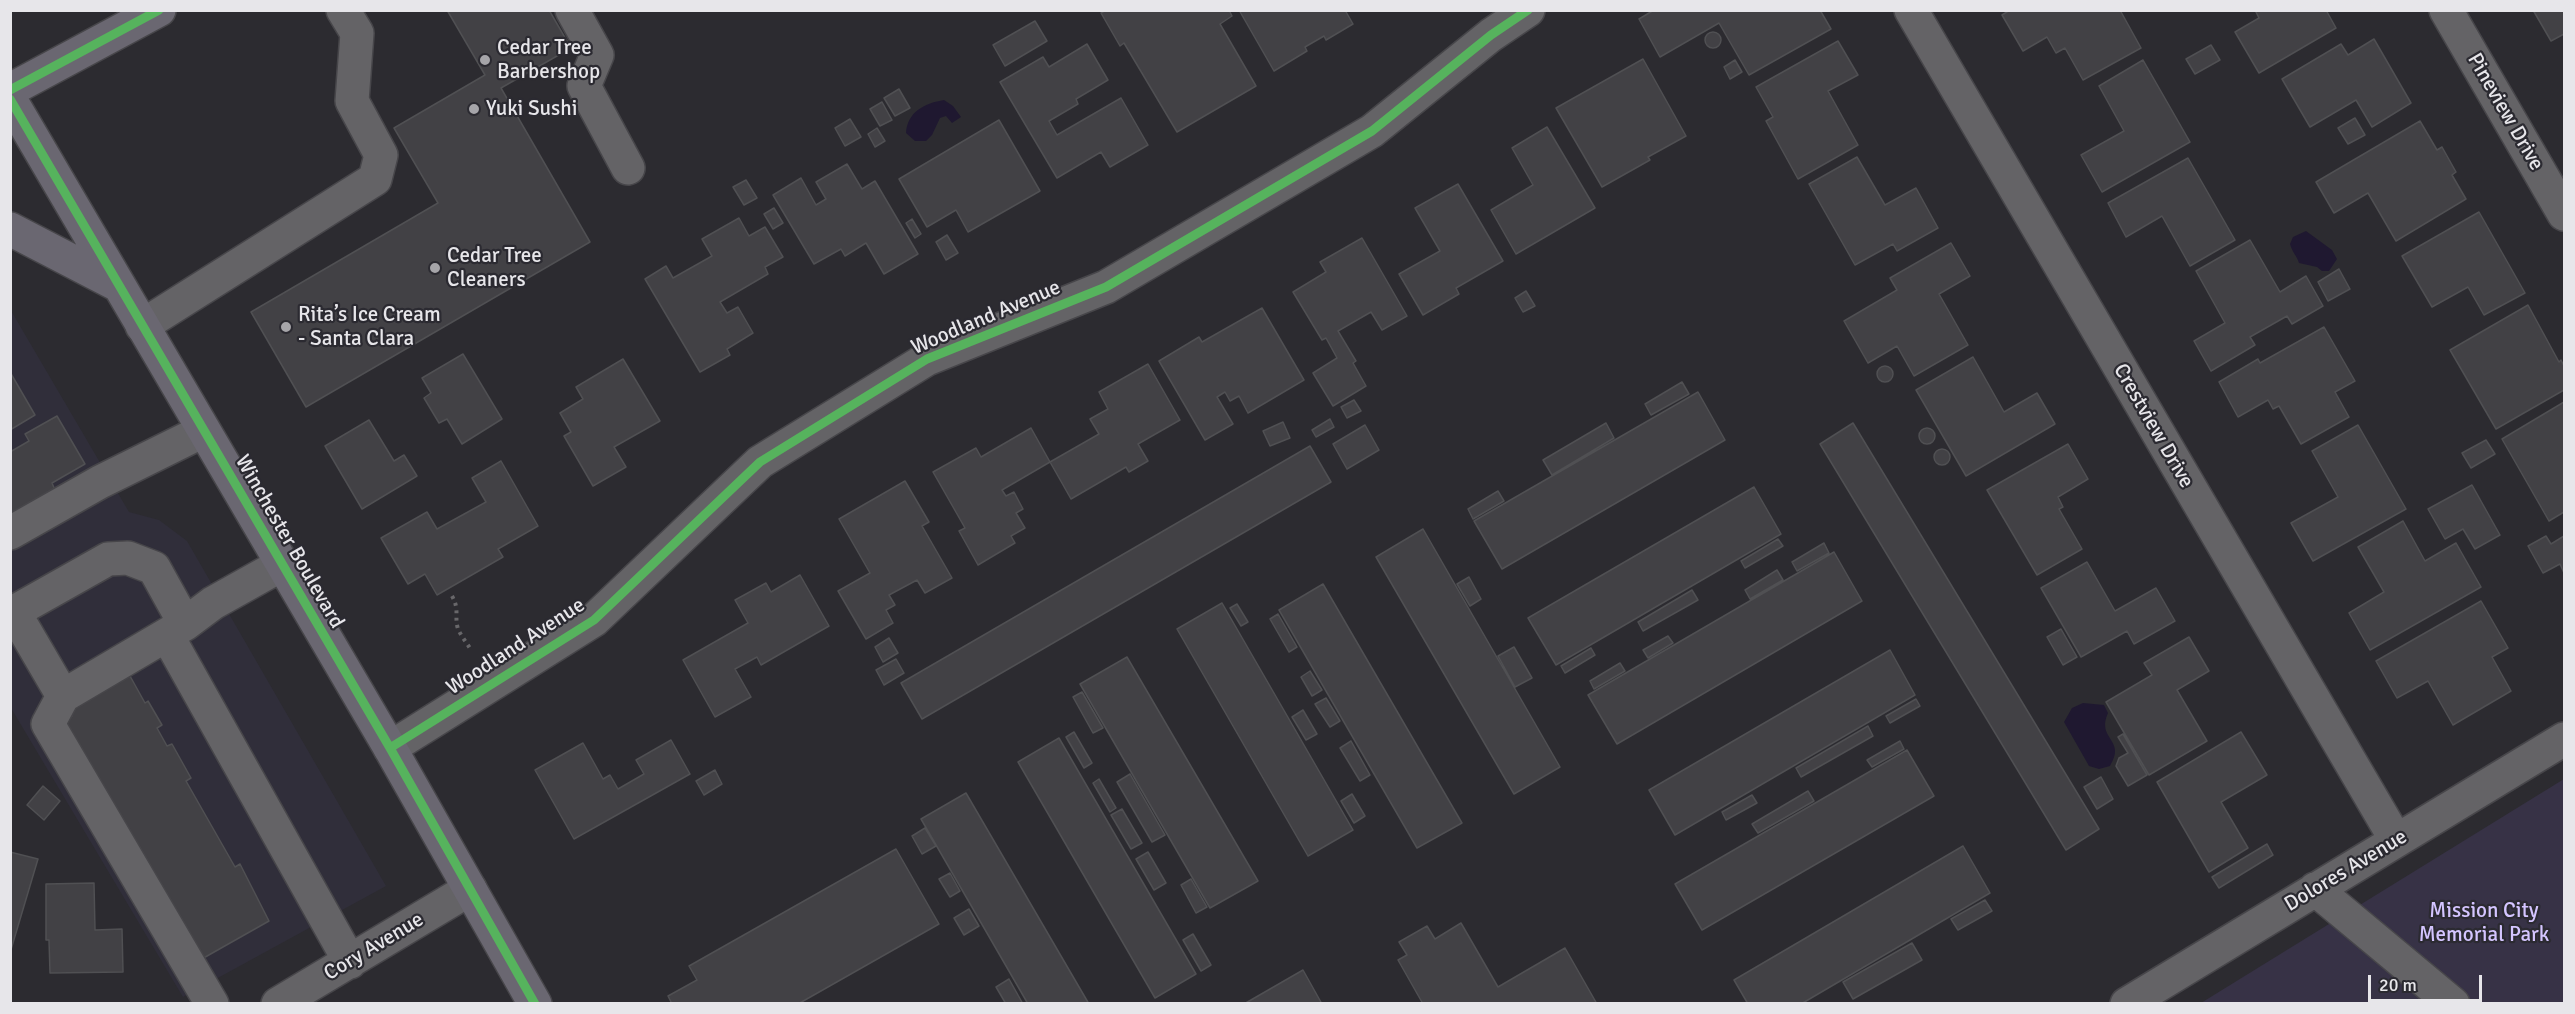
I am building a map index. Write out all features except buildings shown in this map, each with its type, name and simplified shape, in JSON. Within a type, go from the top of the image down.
[{"type":"main road","points":[[10,90],[159,10]]},
{"type":"main road","name":"Winchester Boulevard","points":[[10,99],[390,748],[535,1004]]},
{"type":"main road","points":[[10,229],[118,285]]},
{"type":"street","points":[[142,326],[375,179],[381,155],[352,100],[357,33],[343,10]]},
{"type":"street","points":[[572,10],[597,55],[584,86],[628,168]]},
{"type":"street","name":"Woodland Avenue","points":[[390,748],[594,620],[759,462],[927,359],[1106,287],[1372,131],[1491,35],[1528,10]]},
{"type":"street","name":"Crestview Drive","points":[[1911,10],[2396,840]]},
{"type":"street","name":"Pineview Drive","points":[[2446,10],[2565,214]]},
{"type":"street","points":[[10,533],[100,482],[203,431]]},
{"type":"street","points":[[63,696],[14,612],[108,559],[128,558],[154,568],[176,629],[350,962]]},
{"type":"street","points":[[212,1004],[48,724],[63,696],[176,629],[213,603],[281,565]]},
{"type":"street","name":"Dolores Avenue","points":[[2127,1004],[2565,739]]},
{"type":"street","name":"Cory Avenue","points":[[278,1004],[470,889]]},
{"type":"street","points":[[2314,889],[2453,1004]]},
{"type":"path","points":[[452,596],[458,607],[456,618],[459,629],[471,650]]},
{"type":"shaded area","points":[[944,100],[953,106],[961,117],[952,123],[946,116],[940,118],[932,135],[926,141],[915,141],[906,133],[913,114],[930,103]]},
{"type":"shaded area","points":[[2306,231],[2332,250],[2337,259],[2329,271],[2322,271],[2317,267],[2299,263],[2290,244],[2293,237]]},
{"type":"shaded area","points":[[10,309],[129,512],[159,520],[187,541],[386,886],[183,997],[11,708]]},
{"type":"shaded area","points":[[2083,703],[2104,705],[2108,713],[2105,722],[2106,729],[2115,750],[2110,766],[2099,769],[2089,766],[2064,722],[2072,708]]},
{"type":"green space","name":"Mission City Memorial Park","points":[[2564,779],[2564,1003],[2201,1003]]},
{"type":"cycle path","points":[[10,90],[159,10]]},
{"type":"cycle path","points":[[390,748],[594,620],[760,462],[927,359],[1106,287],[1372,131],[1491,35],[1528,10]]},
{"type":"cycle path","points":[[10,99],[390,748],[535,1004]]},
{"type":"place","name":"Cedar Tree Barbershop","points":[[485,60]]},
{"type":"place","name":"Yuki Sushi","points":[[474,109]]},
{"type":"place","name":"Cedar Tree Cleaners","points":[[435,268]]},
{"type":"place","name":"Rita’s Ice Cream - Santa Clara","points":[[286,327]]}]
